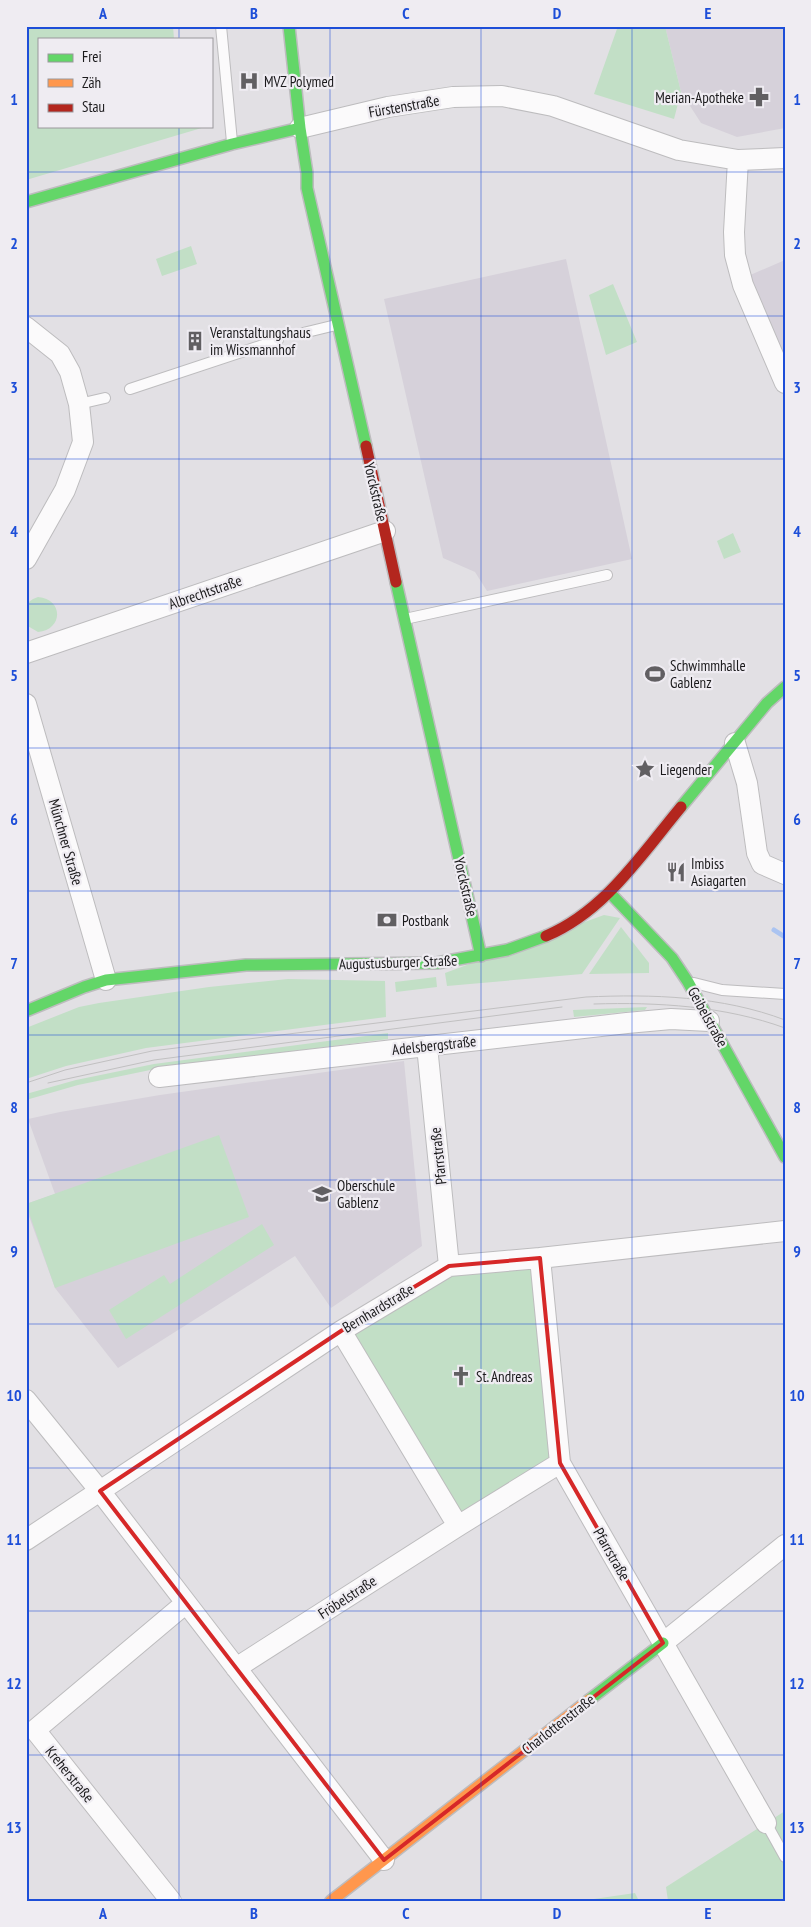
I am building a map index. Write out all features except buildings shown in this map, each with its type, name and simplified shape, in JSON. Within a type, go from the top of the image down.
[{"type":"main road","name":"Yorckstraße","points":[[289,26],[307,173],[306,188],[482,956]]},
{"type":"main road","name":"Fürstenstraße","points":[[26,202],[232,144],[300,128]]},
{"type":"main road","name":"Augustusburger Straße","points":[[26,1011],[106,980],[246,965],[436,963],[482,956],[519,946],[550,933],[582,915],[610,893],[767,703],[785,687]]},
{"type":"main road","name":"Geibelstraße","points":[[610,893],[672,958],[688,982],[785,1156]]},
{"type":"main road","name":"Charlottenstraße","points":[[331,1901],[663,1643]]},
{"type":"street","name":"Fürstenstraße","points":[[300,128],[388,107],[453,97],[502,96],[553,106],[679,150],[738,160],[785,158]]},
{"type":"street","points":[[738,160],[734,232],[735,255],[743,285],[785,382]]},
{"type":"street","points":[[26,327],[60,354],[70,372],[80,404],[83,442],[65,490],[26,559]]},
{"type":"street","name":"Albrechtstraße","points":[[26,653],[385,531]]},
{"type":"street","name":"Münchner Straße","points":[[26,704],[106,980]]},
{"type":"street","points":[[735,743],[747,783],[757,853],[762,864],[785,874]]},
{"type":"street","name":"Adelsbergstraße","points":[[159,1077],[645,1021],[671,1019],[710,1020]]},
{"type":"street","name":"Pfarrstraße","points":[[427,1046],[449,1266]]},
{"type":"street","name":"Bernhardstraße","points":[[26,1540],[341,1330],[449,1266],[785,1231]]},
{"type":"street","name":"Pfarrstraße","points":[[540,1258],[560,1463],[766,1823]]},
{"type":"street","points":[[341,1330],[458,1526]]},
{"type":"street","points":[[26,1400],[100,1491],[384,1860]]},
{"type":"street","name":"Fröbelstraße","points":[[236,1668],[560,1463]]},
{"type":"street","name":"Charlottenstraße","points":[[663,1643],[785,1545]]},
{"type":"street","name":"Kreherstraße","points":[[171,1901],[36,1730],[186,1603]]},
{"type":"lane","points":[[221,26],[232,144]]},
{"type":"lane","points":[[303,333],[338,324]]},
{"type":"lane","points":[[130,389],[278,340]]},
{"type":"lane","points":[[80,404],[105,398]]},
{"type":"lane","points":[[405,619],[607,575]]},
{"type":"lane","points":[[688,982],[722,990],[785,994]]},
{"type":"lane","points":[[766,1823],[785,1857]]},
{"type":"highlighted area","points":[[540,1258],[560,1463],[663,1643],[384,1860],[100,1491],[341,1331],[449,1266]]},
{"type":"shaded area","points":[[665,26],[785,26],[785,128],[737,137],[701,123],[681,92]]},
{"type":"shaded area","points":[[566,259],[632,559],[487,591],[475,572],[443,558],[384,299]]},
{"type":"shaded area","points":[[785,260],[785,364],[748,276]]},
{"type":"shaded area","points":[[404,1061],[422,1246],[331,1308],[295,1256],[118,1368],[55,1288],[26,1208],[26,1204],[55,1194],[28,1119],[160,1095]]},
{"type":"green space","points":[[26,26],[173,26],[174,38],[38,38],[38,128],[202,128],[26,180]]},
{"type":"green space","points":[[618,26],[665,26],[681,92],[674,119],[594,94]]},
{"type":"green space","points":[[191,246],[197,264],[162,276],[156,259]]},
{"type":"green space","points":[[613,284],[637,342],[606,355],[589,295]]},
{"type":"green space","points":[[733,533],[741,552],[724,559],[717,541]]},
{"type":"green space","points":[[38,597],[52,603],[56,608],[57,614],[56,621],[52,626],[38,632],[26,625],[26,604]]},
{"type":"green space","points":[[604,915],[620,918],[582,974],[447,986],[445,973]]},
{"type":"green space","points":[[621,927],[649,963],[649,973],[589,974]]},
{"type":"green space","points":[[436,977],[437,987],[396,992],[395,982]]},
{"type":"green space","points":[[288,979],[385,981],[386,1017],[146,1048],[66,1066],[26,1079],[26,1028],[79,1007],[209,987]]},
{"type":"green space","points":[[647,1007],[645,1010],[574,1017],[573,1010]]},
{"type":"green space","points":[[388,1033],[388,1039],[155,1069],[78,1085],[26,1100],[26,1094],[76,1080],[154,1064]]},
{"type":"green space","points":[[219,1135],[249,1217],[55,1288],[26,1204]]},
{"type":"green space","points":[[262,1224],[274,1245],[126,1339],[109,1310],[164,1275],[170,1284]]},
{"type":"green space","points":[[540,1258],[560,1463],[458,1526],[349,1326],[449,1266]]},
{"type":"green space","points":[[785,1811],[785,1901],[668,1901],[666,1887]]},
{"type":"green space","points":[[635,1893],[639,1901],[580,1901]]},
{"type":"waterway","points":[[774,930],[785,937]]},
{"type":"tram line","points":[[26,1083],[65,1070],[152,1051],[586,997],[687,998],[737,1006],[785,1020]]},
{"type":"tram line","points":[[594,1004],[666,1005],[715,1010],[785,1028]]},
{"type":"tram line","points":[[48,1083],[154,1060],[562,1007]]},
{"type":"traffic: fast","points":[[289,26],[307,173],[307,188],[366,446]]},
{"type":"traffic: fast","points":[[26,202],[232,144],[300,128]]},
{"type":"traffic: fast","points":[[396,582],[481,956]]},
{"type":"traffic: fast","points":[[681,807],[767,703],[785,687]]},
{"type":"traffic: fast","points":[[610,893],[672,958],[688,982],[785,1157]]},
{"type":"traffic: fast","points":[[26,1011],[106,980],[246,965],[437,963],[507,950],[546,936]]},
{"type":"traffic: fast","points":[[589,1700],[663,1643]]},
{"type":"traffic: slow","points":[[331,1901],[589,1700]]},
{"type":"traffic: jam","points":[[366,446],[396,582]]},
{"type":"traffic: jam","points":[[546,936],[567,925],[604,897],[621,880],[681,807]]},
{"type":"place","name":"MVZ Polymed","points":[[249,81]]},
{"type":"place","name":"Merian-Apotheke","points":[[759,97]]},
{"type":"place","name":"Veranstaltungshaus im Wissmannhof","points":[[195,341]]},
{"type":"place","name":"Schwimmhalle Gablenz","points":[[655,674]]},
{"type":"place","name":"Liegender","points":[[645,769]]},
{"type":"place","name":"Imbiss Asiagarten","points":[[676,872]]},
{"type":"place","name":"Postbank","points":[[387,920]]},
{"type":"place","name":"Oberschule Gablenz","points":[[322,1194]]},
{"type":"place","name":"St. Andreas","points":[[461,1376]]}]
